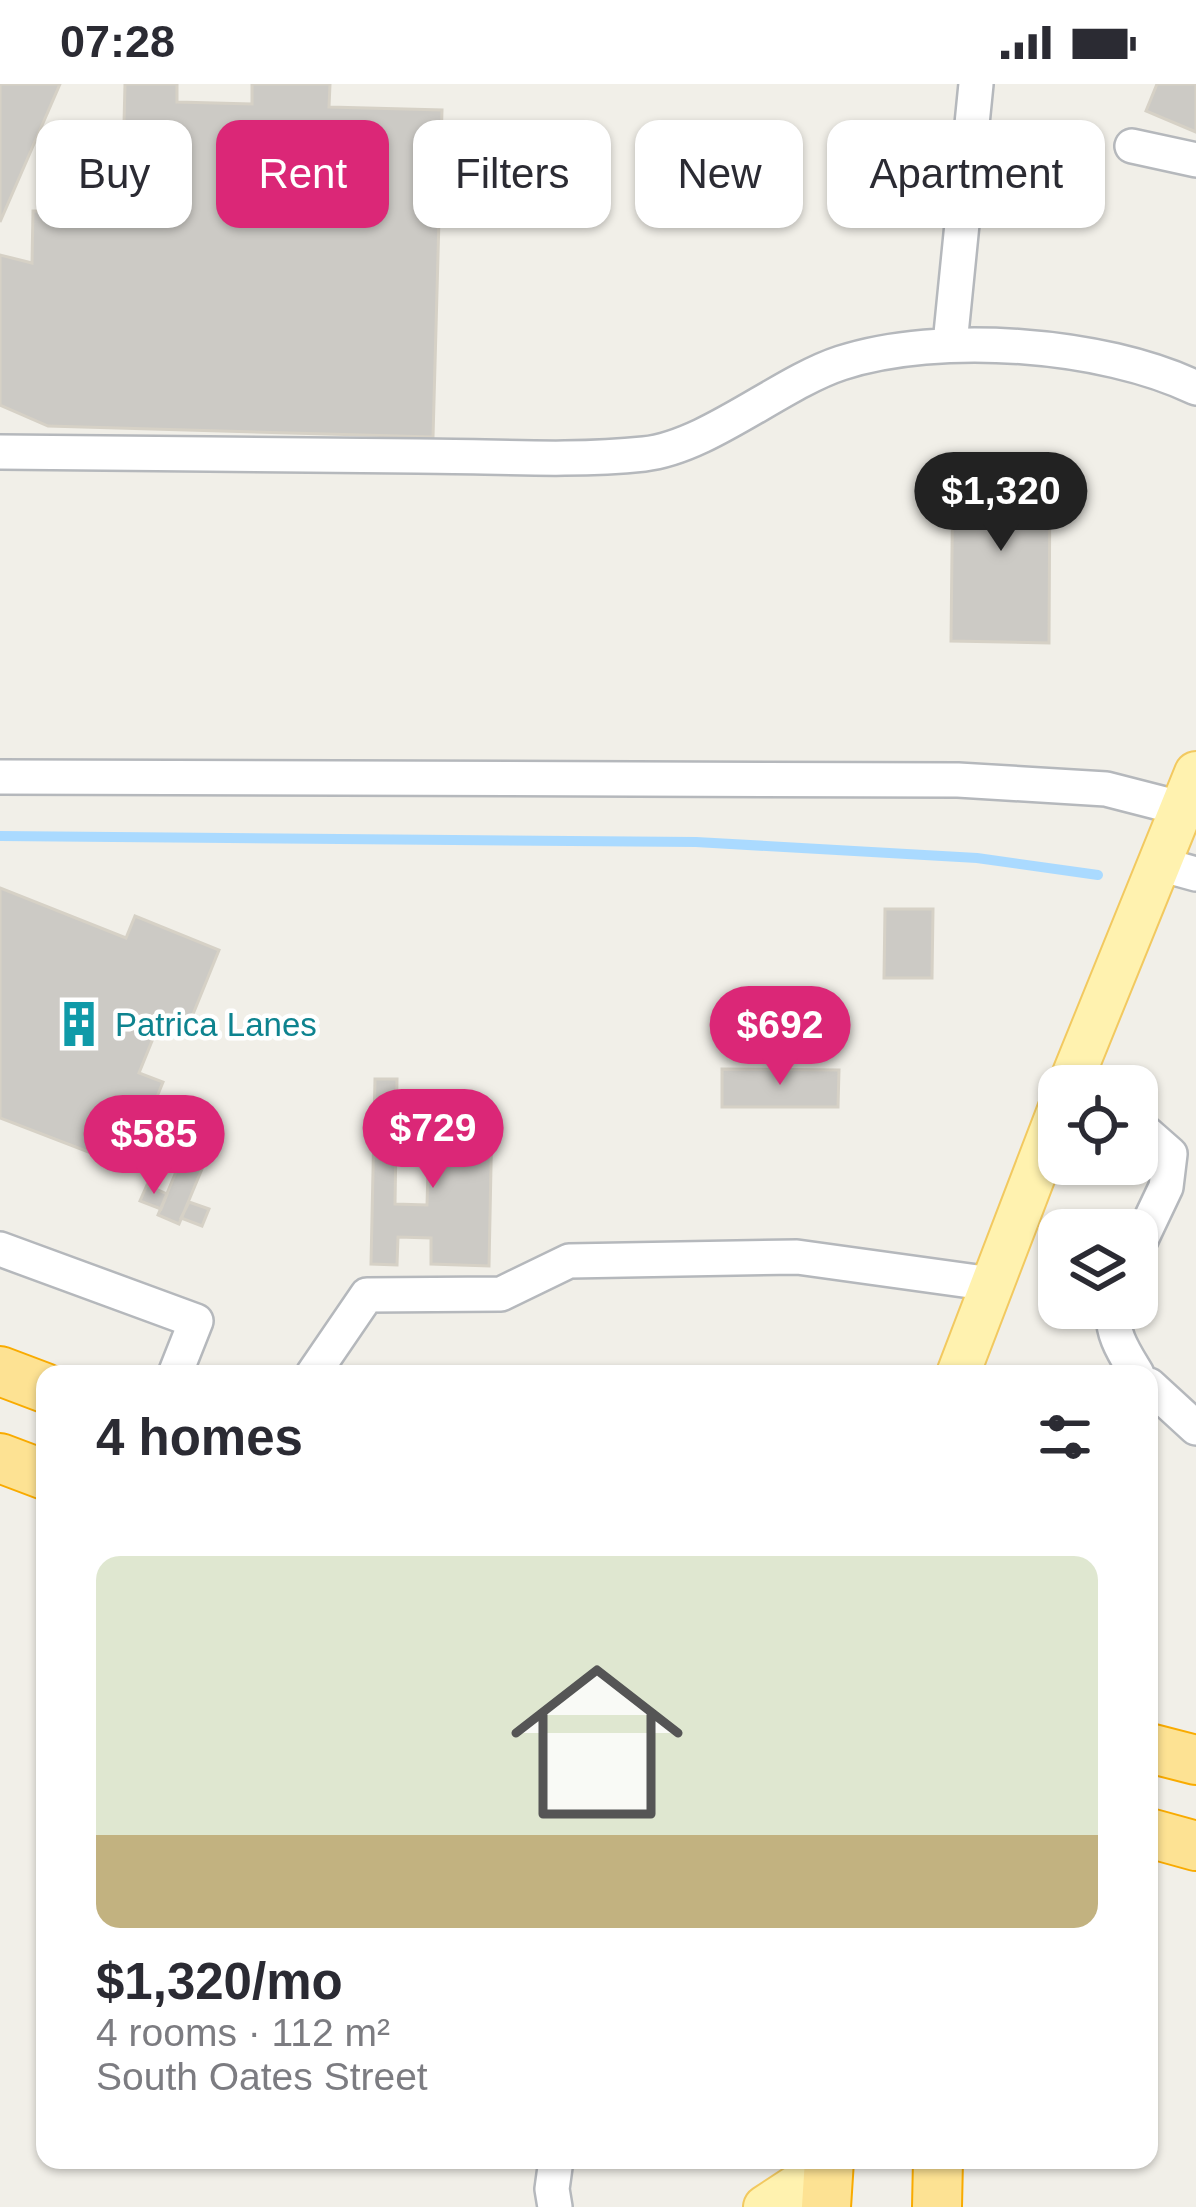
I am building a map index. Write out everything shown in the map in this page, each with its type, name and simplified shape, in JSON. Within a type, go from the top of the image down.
[{"type":"highway","points":[[0,1371],[36,1385]]},
{"type":"highway","points":[[0,1457],[36,1471]]},
{"type":"highway","points":[[937,2207],[938,2169]]},
{"type":"main road","points":[[1086,1065],[1176,868],[1188,791]]},
{"type":"main road","points":[[961,1365],[1038,1165]]},
{"type":"main road","points":[[765,2207],[828,2177]]},
{"type":"lane","points":[[950,344],[976,84]]},
{"type":"lane","points":[[1132,146],[1196,160]]},
{"type":"lane","points":[[0,452],[533,457],[649,453],[707,431],[840,363],[950,344],[1076,351],[1168,374],[1196,388]]},
{"type":"lane","points":[[0,777],[958,780],[1188,791]]},
{"type":"lane","points":[[1156,1209],[1183,1156],[1158,1139]]},
{"type":"lane","points":[[0,1249],[196,1321],[179,1365]]},
{"type":"lane","points":[[319,1365],[367,1295],[501,1294],[569,1261],[797,1257],[992,1284]]},
{"type":"lane","points":[[1115,1329],[1132,1365]]},
{"type":"lane","points":[[1158,1393],[1196,1426]]},
{"type":"lane","points":[[555,2169],[556,2207]]},
{"type":"building","points":[[0,84],[60,84],[44,120],[36,120],[36,139],[0,222]]},
{"type":"building","points":[[125,84],[177,84],[177,102],[252,104],[252,84],[330,84],[329,107],[442,110],[442,120],[413,120],[413,228],[439,228],[433,437],[48,426],[0,405],[0,255],[32,263],[33,211],[36,228],[192,228],[192,120],[124,120]]},
{"type":"building","points":[[1157,84],[1196,84],[1196,132],[1146,111]]},
{"type":"building","points":[[953,465],[1050,466],[1049,643],[951,641]]},
{"type":"building","name":"Patrica Lanes","points":[[0,888],[126,938],[135,916],[219,950],[187,1029],[161,1019],[139,1073],[163,1082],[147,1121],[131,1114],[112,1161],[0,1118]]},
{"type":"building","points":[[885,909],[933,909],[932,978],[884,978]]},
{"type":"building","points":[[722,1069],[839,1070],[838,1107],[722,1107]]},
{"type":"building","points":[[375,1079],[397,1079],[395,1204],[427,1205],[429,1138],[460,1139],[461,1117],[492,1117],[489,1266],[431,1264],[431,1238],[398,1237],[397,1265],[371,1264]]},
{"type":"building","points":[[188,1143],[209,1152],[179,1224],[158,1215]]},
{"type":"building","points":[[147,1185],[167,1194],[161,1209],[140,1201]]},
{"type":"building","points":[[189,1202],[209,1209],[202,1226],[181,1218]]},
{"type":"waterway","points":[[0,836],[696,842],[977,858],[1098,875]]},
{"type":"place","name":"Patrica Lanes","points":[[79,1024]]}]
